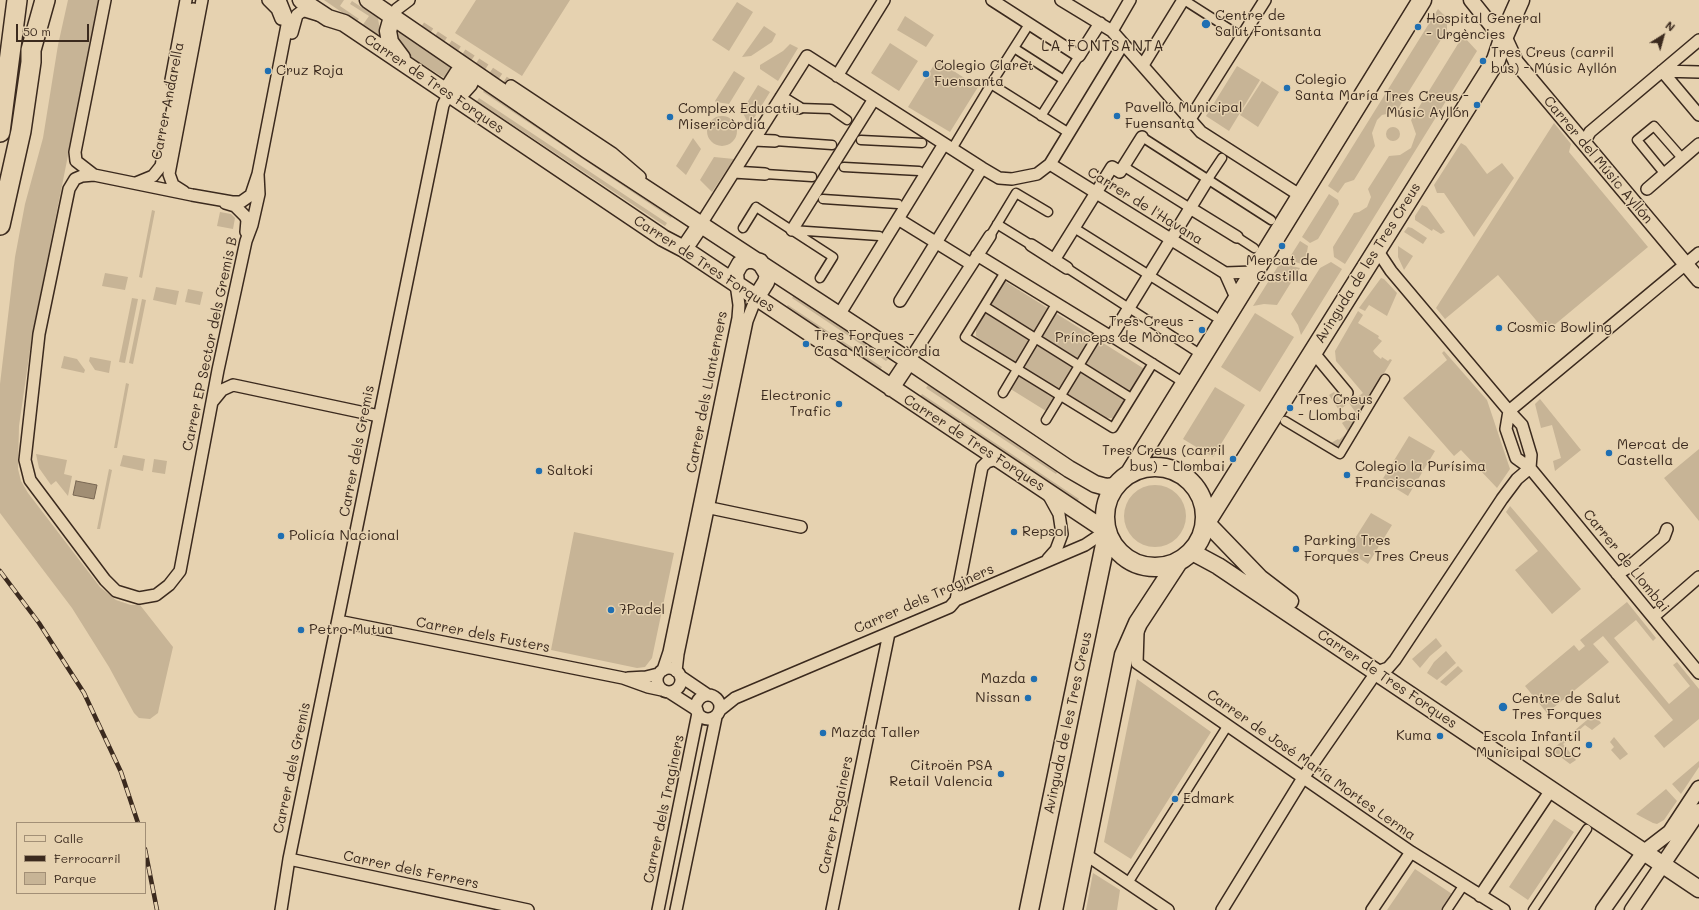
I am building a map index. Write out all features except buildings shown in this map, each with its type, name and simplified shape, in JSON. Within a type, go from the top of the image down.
[{"type":"highway","points":[[0,132],[17,0]]},
{"type":"highway","points":[[0,225],[21,131],[31,62],[31,50],[45,0]]},
{"type":"highway","points":[[31,62],[42,27],[56,0]]},
{"type":"main road","name":"Carrer de Tres Forques","points":[[301,0],[328,18],[344,23],[663,238],[684,249],[1039,485],[1106,532]]},
{"type":"main road","points":[[368,0],[469,70],[909,361],[1069,469],[1095,484],[1106,487],[1115,486]]},
{"type":"main road","points":[[1185,557],[1163,566],[1138,564],[1119,553],[1106,532],[1104,510],[1106,502],[1115,486],[1130,473],[1422,0]]},
{"type":"main road","name":"Avinguda de les Tres Creus","points":[[1207,522],[1496,60],[1504,36],[1520,0]]},
{"type":"main road","points":[[392,17],[388,31],[390,42],[412,69]]},
{"type":"main road","points":[[449,94],[451,84],[458,73],[463,70],[469,70]]},
{"type":"main road","points":[[684,249],[701,224]]},
{"type":"main road","points":[[736,284],[735,273],[740,264],[746,260],[760,262]]},
{"type":"main road","points":[[756,298],[766,282],[768,275],[760,262]]},
{"type":"main road","points":[[891,388],[909,361]]},
{"type":"main road","points":[[1073,910],[1124,655],[1138,623],[1185,557],[1200,540],[1207,522],[1204,501],[1199,491],[1190,480],[1177,471],[1160,467],[1149,467],[1130,473]]},
{"type":"main road","name":"Carrer de Tres Forques","points":[[1207,522],[1246,564],[1279,594],[1382,670],[1551,790],[1647,848]]},
{"type":"main road","name":"Avinguda de les Tres Creus","points":[[1029,910],[1106,532]]},
{"type":"main road","name":"Carrer de Tres Forques","points":[[1185,557],[1215,563],[1382,670],[1666,861],[1699,890]]},
{"type":"main road","name":"Carrer de Tres Forques","points":[[1666,861],[1699,877]]},
{"type":"street","points":[[105,0],[75,152],[76,161],[94,174],[136,184],[232,202],[246,199],[254,189],[258,174]]},
{"type":"street","name":"Carrer Andarella","points":[[192,195],[173,185],[169,174],[202,0]]},
{"type":"street","points":[[268,0],[278,9],[282,28],[278,73]]},
{"type":"street","points":[[278,73],[288,20],[280,0]]},
{"type":"street","points":[[392,17],[397,9],[409,0]]},
{"type":"street","points":[[837,76],[884,0]]},
{"type":"street","points":[[992,0],[1079,56]]},
{"type":"street","points":[[1061,0],[1112,31],[1201,132],[1301,196]]},
{"type":"street","points":[[1112,31],[1130,0]]},
{"type":"street","points":[[1190,119],[1265,0]]},
{"type":"street","points":[[1471,0],[1491,25],[1504,36]]},
{"type":"street","points":[[1143,65],[1188,1],[1242,37]]},
{"type":"street","name":"Carrer Andarella","points":[[136,184],[153,176],[156,170],[156,156],[190,5]]},
{"type":"street","points":[[278,73],[287,54],[297,15],[305,11],[328,18]]},
{"type":"street","points":[[1041,116],[1100,23]]},
{"type":"street","points":[[839,315],[898,219],[991,84],[1026,29]]},
{"type":"street","name":"Carrer del Músic Ayllón","points":[[1504,36],[1516,62],[1699,280]]},
{"type":"street","points":[[1586,145],[1586,139],[1590,132],[1699,40]]},
{"type":"street","points":[[701,224],[807,56],[982,168],[999,178],[1012,179],[1037,174],[1050,164],[1123,44]]},
{"type":"street","points":[[1014,48],[1064,80]]},
{"type":"street","points":[[1662,71],[1699,72]]},
{"type":"street","points":[[1662,71],[1699,115]]},
{"type":"street","name":"Carrer EP Sector dels Gremis B","points":[[94,174],[82,176],[75,180],[69,189],[39,334],[25,460],[30,480],[105,580],[116,591],[139,598],[156,595],[169,585],[180,571],[212,403],[246,241],[252,225],[259,194],[258,174],[278,73]]},
{"type":"street","points":[[991,84],[1069,133]]},
{"type":"street","points":[[511,86],[612,153],[665,200]]},
{"type":"street","name":"Carrer dels Gremis","points":[[281,910],[289,859],[443,105],[449,94]]},
{"type":"street","points":[[781,96],[799,108],[831,110],[847,120]]},
{"type":"street","points":[[792,230],[874,99]]},
{"type":"street","points":[[1664,173],[1637,140],[1654,126],[1682,158]]},
{"type":"street","points":[[1054,260],[1112,167],[1120,172],[1142,137],[1271,220]]},
{"type":"street","points":[[754,140],[832,145]]},
{"type":"street","points":[[861,140],[922,143]]},
{"type":"street","points":[[1646,189],[1682,158],[1698,147]]},
{"type":"street","points":[[1111,337],[1222,158]]},
{"type":"street","name":"Carrer de l'Havana","points":[[1050,164],[1225,273]]},
{"type":"street","points":[[1123,166],[1254,248]]},
{"type":"street","points":[[844,167],[919,171]]},
{"type":"street","points":[[900,301],[982,168]]},
{"type":"street","points":[[734,172],[812,177]]},
{"type":"street","points":[[909,361],[1016,193],[1048,212]]},
{"type":"street","points":[[824,199],[898,204]]},
{"type":"street","points":[[221,201],[235,206],[247,220],[246,241]]},
{"type":"street","points":[[743,228],[756,207],[834,257],[820,278]]},
{"type":"street","points":[[898,219],[937,243],[1005,272],[1186,384]]},
{"type":"street","points":[[997,224],[1194,350]]},
{"type":"street","points":[[792,230],[879,236]]},
{"type":"street","points":[[1079,231],[1214,316]]},
{"type":"street","points":[[1222,910],[1303,778],[1382,670],[1517,479],[1530,468],[1531,455],[1522,425],[1390,271],[1376,250]]},
{"type":"street","points":[[1509,411],[1699,253]]},
{"type":"street","points":[[1005,272],[965,337],[1017,369],[1113,428],[1153,363]]},
{"type":"street","points":[[1237,300],[1225,273],[1254,272]]},
{"type":"street","name":"Carrer dels Llanterners","points":[[678,673],[678,654],[738,318],[739,305],[736,284]]},
{"type":"street","name":"Carrer dels Llanterners","points":[[661,672],[669,652],[748,316],[756,298]]},
{"type":"street","points":[[984,306],[1131,398]]},
{"type":"street","points":[[1003,393],[1053,309]]},
{"type":"street","points":[[1046,420],[1097,336]]},
{"type":"street","points":[[223,352],[222,368],[224,374],[238,386]]},
{"type":"street","points":[[1313,352],[1347,392]]},
{"type":"street","points":[[1285,421],[1340,454],[1385,379]]},
{"type":"street","points":[[212,403],[222,390],[233,386],[238,386],[379,416]]},
{"type":"street","name":"Carrer de Llombai","points":[[1509,411],[1506,429],[1516,458],[1530,468],[1699,673]]},
{"type":"street","points":[[956,600],[982,468],[987,462],[993,460],[1004,463]]},
{"type":"street","points":[[1039,485],[1055,503],[1060,519],[1062,534],[1056,550],[1051,557],[1039,565]]},
{"type":"street","points":[[704,507],[801,527]]},
{"type":"street","points":[[1617,574],[1629,567],[1664,537],[1667,529]]},
{"type":"street","name":"Carrer dels Traginers","points":[[718,713],[736,698],[752,690],[950,607],[956,600],[1085,545],[1106,532]]},
{"type":"street","points":[[1653,617],[1699,578]]},
{"type":"street","name":"Carrer dels Fusters","points":[[338,621],[623,678],[648,687],[666,691],[697,712]]},
{"type":"street","name":"Carrer de José María Mortes Lerma","points":[[1138,623],[1137,663],[1410,852],[1504,910]]},
{"type":"street","name":"Carrer Fogainers","points":[[832,910],[888,633]]},
{"type":"street","points":[[676,910],[719,703],[712,696],[678,673],[670,668],[661,672],[657,683],[666,691],[679,686],[678,673]]},
{"type":"street","name":"Carrer dels Fusters","points":[[623,678],[646,677],[661,672]]},
{"type":"street","name":"Carrer dels Traginers","points":[[712,696],[752,690]]},
{"type":"street","points":[[712,696],[699,700],[697,712],[706,719],[718,713]]},
{"type":"street","name":"Carrer dels Traginers","points":[[658,910],[697,712]]},
{"type":"street","points":[[1128,883],[1228,725]]},
{"type":"street","points":[[1603,910],[1647,848],[1670,832],[1699,788]]},
{"type":"street","points":[[1480,896],[1551,790]]},
{"type":"street","points":[[1632,910],[1699,811]]},
{"type":"street","points":[[1533,910],[1587,829]]},
{"type":"street","points":[[1372,910],[1410,852]]},
{"type":"street","points":[[1085,854],[1168,910]]},
{"type":"street","name":"Carrer dels Ferrers","points":[[289,859],[528,910]]},
{"type":"street","points":[[1447,910],[1463,886]]},
{"type":"green space","points":[[68,0],[99,0],[32,336],[19,426],[18,469],[21,481],[28,493],[100,587],[116,600],[131,605],[140,605],[173,647],[158,713],[150,719],[139,718],[134,713],[109,667],[72,608],[0,513],[0,384],[15,257],[25,204],[43,138],[58,45]]},
{"type":"green space","points":[[324,0],[344,0],[340,6],[359,19],[356,22]]},
{"type":"green space","points":[[476,0],[570,0],[522,76],[455,33]]},
{"type":"green space","points":[[352,1],[378,18],[381,38],[362,26],[369,16],[350,4]]},
{"type":"green space","points":[[737,2],[753,12],[729,51],[712,40]]},
{"type":"green space","points":[[1438,9],[1447,18],[1447,30],[1396,112],[1382,115],[1377,120],[1372,133],[1375,146],[1354,180],[1345,183],[1338,193],[1328,186]]},
{"type":"green space","points":[[905,16],[934,35],[926,47],[897,30]]},
{"type":"green space","points":[[764,26],[776,34],[772,42],[751,56],[742,57]]},
{"type":"green space","points":[[399,31],[449,65],[453,71],[446,78],[402,51],[397,40]]},
{"type":"green space","points":[[1461,39],[1466,39],[1477,51],[1345,264],[1334,257],[1333,247],[1354,213],[1367,207],[1371,197],[1368,189],[1389,156],[1400,155],[1411,148],[1416,134],[1411,120]]},
{"type":"green space","points":[[890,43],[918,61],[899,91],[871,73]]},
{"type":"green space","points":[[790,44],[798,48],[778,81],[760,69],[760,65],[783,51]]},
{"type":"green space","points":[[937,60],[978,87],[950,132],[908,107]]},
{"type":"green space","points":[[1237,66],[1260,80],[1229,131],[1206,116]]},
{"type":"green space","points":[[734,71],[745,78],[729,104],[716,102],[715,101]]},
{"type":"green space","points":[[1262,81],[1279,92],[1258,127],[1240,115]]},
{"type":"green space","points":[[758,85],[770,92],[751,123],[747,121],[742,111]]},
{"type":"green space","points":[[485,89],[673,214],[671,218],[483,92]]},
{"type":"green space","points":[[479,98],[667,223],[665,226],[477,101]]},
{"type":"green space","points":[[722,116],[728,117],[736,125],[736,137],[728,145],[722,146],[716,145],[708,137],[707,131],[708,125],[716,117]]},
{"type":"green space","points":[[1554,123],[1571,144],[1569,152],[1648,247],[1546,332],[1498,275],[1445,319],[1436,308]]},
{"type":"green space","points":[[1390,127],[1396,127],[1400,131],[1400,137],[1396,141],[1390,141],[1386,137],[1386,131]]},
{"type":"green space","points":[[693,138],[701,149],[686,175],[676,166]]},
{"type":"green space","points":[[1461,143],[1466,146],[1487,174],[1502,163],[1514,178],[1474,237],[1444,193],[1437,193],[1434,185]]},
{"type":"green space","points":[[714,157],[734,159],[712,192],[700,180]]},
{"type":"green space","points":[[1329,194],[1338,200],[1339,204],[1318,239],[1310,243],[1302,237]]},
{"type":"green space","points":[[1422,205],[1427,207],[1445,232],[1441,234],[1433,229],[1432,231],[1415,220],[1415,216]]},
{"type":"green space","points":[[152,210],[155,211],[142,278],[139,277]]},
{"type":"green space","points":[[220,212],[231,214],[235,218],[233,229],[217,226]]},
{"type":"green space","points":[[1408,227],[1427,238],[1423,244],[1404,232]]},
{"type":"green space","points":[[1300,241],[1308,246],[1306,258],[1302,264],[1288,260]]},
{"type":"green space","points":[[1398,246],[1413,256],[1404,270],[1398,257]]},
{"type":"green space","points":[[1331,262],[1342,269],[1301,335],[1298,325],[1291,314],[1320,268]]},
{"type":"green space","points":[[1280,263],[1300,268],[1277,305],[1264,304],[1253,306]]},
{"type":"green space","points":[[105,273],[128,277],[125,290],[102,286]]},
{"type":"green space","points":[[1381,278],[1384,279],[1397,293],[1387,316],[1369,305],[1365,311],[1359,308]]},
{"type":"green space","points":[[1003,280],[1146,370],[1118,415],[1114,418],[1105,418],[981,341],[976,336],[976,324]]},
{"type":"green space","points":[[156,287],[179,291],[176,305],[153,300]]},
{"type":"green space","points":[[188,289],[203,292],[200,305],[185,302]]},
{"type":"green space","points":[[794,295],[888,359],[886,361],[792,298]]},
{"type":"green space","points":[[132,298],[138,299],[125,363],[119,362]]},
{"type":"green space","points":[[142,299],[146,300],[133,364],[129,363]]},
{"type":"green space","points":[[788,305],[882,367],[880,370],[786,307]]},
{"type":"green space","points":[[1358,311],[1363,315],[1358,323],[1379,336],[1378,338],[1382,341],[1373,351],[1375,354],[1381,359],[1382,357],[1388,361],[1390,359],[1392,360],[1348,433],[1337,449],[1329,444],[1338,439],[1339,440],[1348,432],[1342,423],[1346,420],[1348,421],[1356,413],[1349,403],[1339,410],[1329,395],[1334,392],[1342,403],[1346,405],[1363,393],[1336,361],[1335,351]]},
{"type":"green space","points":[[1255,313],[1294,337],[1260,392],[1221,367]]},
{"type":"green space","points":[[1444,351],[1487,400],[1510,469],[1497,488],[1461,450],[1454,456],[1403,398],[1447,360],[1442,353]]},
{"type":"green space","points":[[64,356],[77,359],[85,370],[84,373],[61,368]]},
{"type":"green space","points":[[90,357],[111,361],[109,373],[95,370],[89,361]]},
{"type":"green space","points":[[1018,374],[1055,397],[1046,411],[1009,388]]},
{"type":"green space","points":[[126,383],[129,384],[117,448],[114,448]]},
{"type":"green space","points":[[928,385],[1058,471],[1056,474],[926,388]]},
{"type":"green space","points":[[1215,387],[1245,405],[1213,457],[1183,439]]},
{"type":"green space","points":[[922,394],[1079,499],[1077,502],[920,397]]},
{"type":"green space","points":[[1540,399],[1581,450],[1555,471],[1553,461],[1561,458],[1552,425],[1541,428],[1535,404]]},
{"type":"green space","points":[[1409,436],[1435,451],[1408,496],[1382,480]]},
{"type":"green space","points":[[1699,449],[1699,521],[1664,478]]},
{"type":"green space","points":[[36,454],[67,460],[64,474],[72,476],[68,496],[56,481],[51,485],[39,468]]},
{"type":"green space","points":[[123,455],[145,459],[143,471],[120,466]]},
{"type":"green space","points":[[154,459],[167,461],[165,474],[152,472]]},
{"type":"green space","points":[[109,469],[112,470],[100,529],[97,529]]},
{"type":"green space","points":[[1149,485],[1161,485],[1177,494],[1184,504],[1186,516],[1184,528],[1177,538],[1161,547],[1149,547],[1138,542],[1129,533],[1124,522],[1124,510],[1129,499],[1138,490]]},
{"type":"green space","points":[[1510,506],[1581,589],[1552,614],[1515,570],[1538,551],[1506,512]]},
{"type":"green space","points":[[1371,513],[1392,525],[1368,564],[1347,551]]},
{"type":"green space","name":"7Padel","points":[[574,532],[674,553],[652,658],[645,667],[637,668],[551,650]]},
{"type":"green space","points":[[1627,602],[1656,638],[1653,641],[1636,620],[1614,638],[1669,704],[1690,686],[1673,665],[1677,662],[1699,689],[1699,719],[1664,748],[1654,736],[1673,720],[1603,636],[1593,644],[1609,662],[1547,713],[1525,686],[1574,645],[1579,651],[1585,646],[1580,640]]},
{"type":"green space","points":[[1436,638],[1442,646],[1430,656],[1420,668],[1412,659]]},
{"type":"green space","points":[[1446,651],[1456,663],[1437,680],[1427,673],[1434,662]]},
{"type":"green space","points":[[1458,666],[1463,671],[1446,686],[1440,682]]},
{"type":"green space","points":[[1137,679],[1211,732],[1131,859],[1104,842]]},
{"type":"green space","points":[[1594,714],[1601,723],[1592,730],[1585,725],[1563,744],[1576,760],[1570,764],[1554,752],[1550,755],[1547,754]]},
{"type":"green space","points":[[1614,737],[1628,754],[1620,760],[1611,750],[1614,747],[1610,742]]},
{"type":"green space","points":[[1699,761],[1699,767],[1681,794],[1672,784]]},
{"type":"green space","points":[[1666,789],[1677,801],[1664,820],[1657,824],[1636,814]]},
{"type":"green space","points":[[1554,819],[1574,832],[1528,900],[1509,887]]},
{"type":"green space","points":[[1415,869],[1452,894],[1442,910],[1387,910]]},
{"type":"green space","points":[[1093,873],[1120,890],[1117,910],[1086,910]]},
{"type":"shaded area","points":[[76,481],[97,485],[94,499],[73,495]]},
{"type":"tunnel","points":[[421,27],[511,86]]},
{"type":"railway","points":[[0,571],[39,623],[84,693],[121,772],[138,822]]},
{"type":"railway","points":[[146,854],[157,910]]},
{"type":"place","name":"Centre de Salut Fontsanta","points":[[1206,24]]},
{"type":"place","name":"Hospital General - Urgències","points":[[1418,27]]},
{"type":"place","name":"Tres Creus (carril bus) - Músic Ayllón","points":[[1483,61]]},
{"type":"place","name":"Cruz Roja","points":[[268,71]]},
{"type":"place","name":"Colegio Claret Fuensanta","points":[[926,74]]},
{"type":"place","name":"Colegio Santa María","points":[[1287,88]]},
{"type":"place","name":"Tres Creus - Músic Ayllón","points":[[1477,105]]},
{"type":"place","name":"Pavelló Municipal Fuensanta","points":[[1117,116]]},
{"type":"place","name":"Complex Educatiu Misericòrdia","points":[[670,117]]},
{"type":"place","name":"Mercat de Castilla","points":[[1282,246]]},
{"type":"place","name":"Cosmic Bowling","points":[[1499,328]]},
{"type":"place","name":"Tres Creus - Prínceps de Mònaco","points":[[1202,330]]},
{"type":"place","name":"Tres Forques - Casa Misericòrdia","points":[[806,344]]},
{"type":"place","name":"Electronic Trafic","points":[[839,404]]},
{"type":"place","name":"Tres Creus - Llombai","points":[[1290,408]]},
{"type":"place","name":"Mercat de Castella","points":[[1609,453]]},
{"type":"place","name":"Tres Creus (carril bus) - Llombai","points":[[1233,459]]},
{"type":"place","name":"Saltoki","points":[[539,471]]},
{"type":"place","name":"Colegio la Purísima Franciscanas","points":[[1347,475]]},
{"type":"place","name":"Repsol","points":[[1014,532]]},
{"type":"place","name":"Policía Nacional","points":[[281,536]]},
{"type":"place","name":"Parking Tres Forques - Tres Creus","points":[[1296,549]]},
{"type":"place","name":"7Padel","points":[[611,610]]},
{"type":"place","name":"Petro Mutua","points":[[301,630]]},
{"type":"place","name":"Mazda","points":[[1034,679]]},
{"type":"place","name":"Nissan","points":[[1028,698]]},
{"type":"place","name":"Centre de Salut Tres Forques","points":[[1503,707]]},
{"type":"place","name":"Mazda Taller","points":[[823,733]]},
{"type":"place","name":"Kuma","points":[[1440,736]]},
{"type":"place","name":"Escola Infantil Municipal SOLC","points":[[1589,745]]},
{"type":"place","name":"Citroën PSA Retail Valencia","points":[[1001,774]]},
{"type":"place","name":"Edmark","points":[[1175,799]]},
{"type":"district","name":"LA FONTSANTA","points":[[1103,46]]}]
